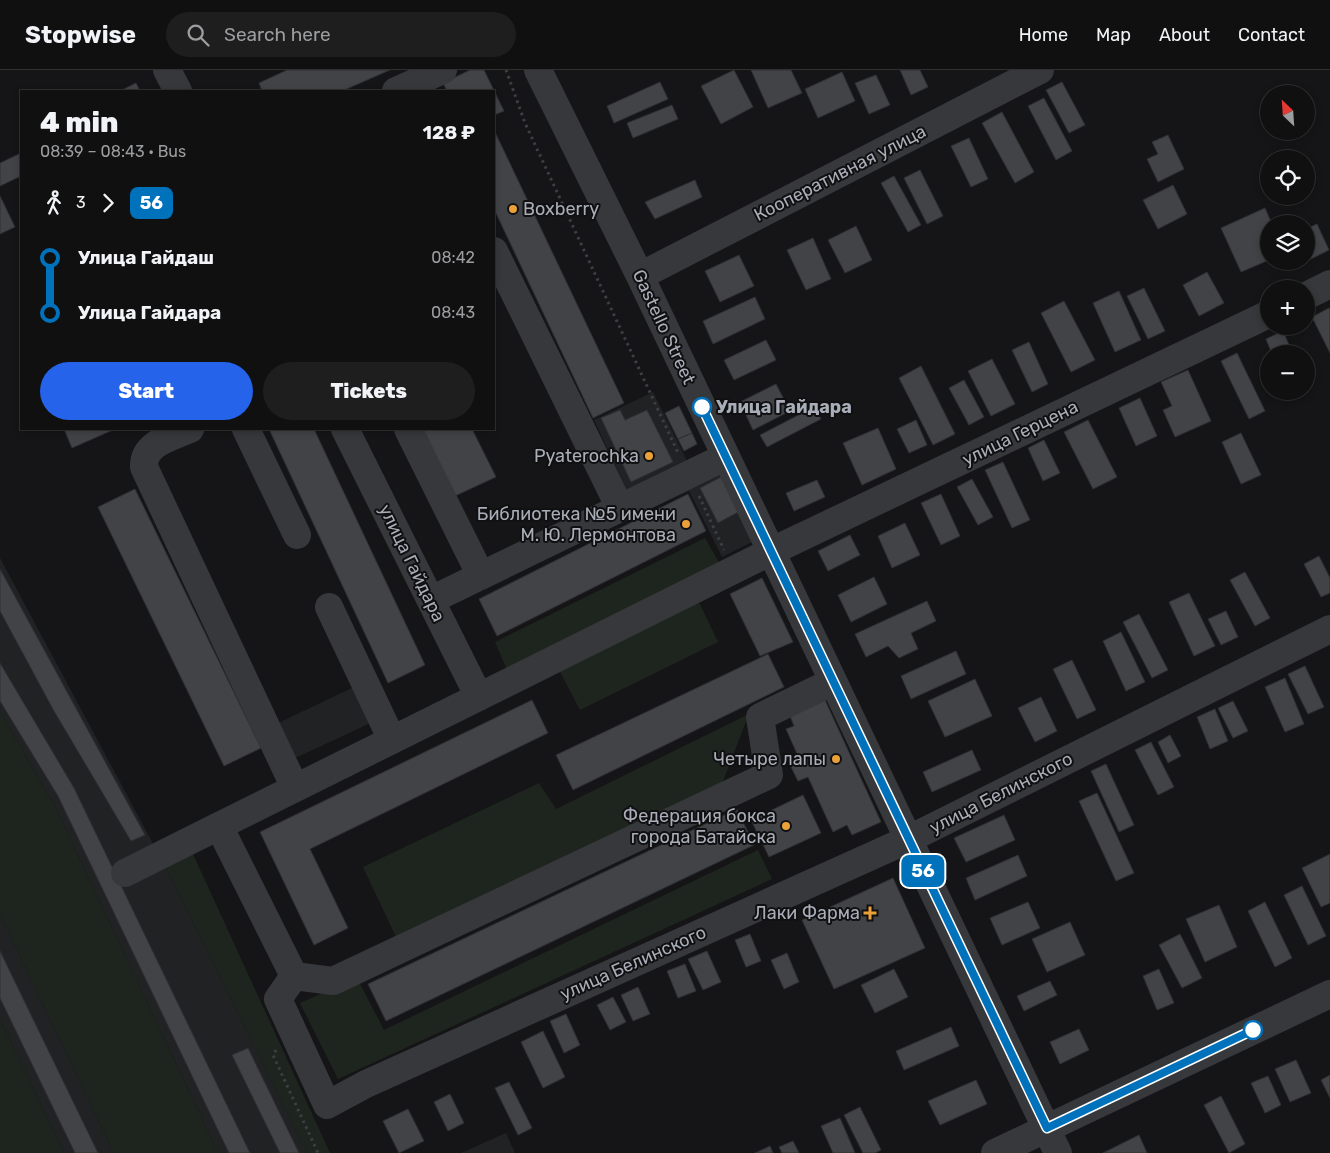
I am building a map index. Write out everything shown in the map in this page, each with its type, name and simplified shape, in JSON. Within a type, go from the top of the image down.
[{"type":"street","points":[[167,70],[177,90]]},
{"type":"street","points":[[398,90],[443,70]]},
{"type":"street","name":"Gastello Street","points":[[538,70],[640,276],[1058,1153]]},
{"type":"street","name":"Кооперативная улица","points":[[640,276],[1040,70]]},
{"type":"street","points":[[495,253],[620,508]]},
{"type":"street","points":[[1315,292],[1330,284]]},
{"type":"street","name":"улица Герцена","points":[[125,873],[479,697],[544,674],[712,590],[734,570],[770,552],[1260,318]]},
{"type":"street","points":[[188,430],[150,448],[143,456],[144,466],[295,788]]},
{"type":"street","points":[[246,430],[297,535]]},
{"type":"street","name":"улица Гайдара","points":[[346,430],[479,697]]},
{"type":"street","points":[[409,430],[482,576]]},
{"type":"street","points":[[431,600],[725,457]]},
{"type":"street","points":[[329,607],[392,740]]},
{"type":"street","name":"улица Белинского","points":[[294,976],[278,999],[327,1105],[366,1084],[908,840],[1330,629]]},
{"type":"street","points":[[219,826],[294,976],[333,981],[769,775],[760,717],[832,682]]},
{"type":"street","points":[[995,1153],[1330,994]]},
{"type":"path","points":[[506,70],[525,123],[734,570]]},
{"type":"shaded area","points":[[653,392],[690,467],[716,455],[758,539],[722,557],[689,491],[638,514],[594,420]]},
{"type":"shaded area","points":[[705,538],[721,566],[508,672],[495,642]]},
{"type":"shaded area","points":[[0,558],[165,866],[307,1153],[218,1153],[56,809],[0,711]]},
{"type":"shaded area","points":[[697,598],[718,642],[580,710],[557,666]]},
{"type":"shaded area","points":[[356,686],[373,722],[291,760],[274,725]]},
{"type":"shaded area","points":[[0,711],[56,809],[218,1153],[114,1153],[0,914]]},
{"type":"shaded area","points":[[749,714],[722,784],[396,937],[363,867],[539,783],[556,809]]},
{"type":"shaded area","points":[[758,850],[772,879],[338,1079],[300,1003],[357,978],[384,1030]]},
{"type":"shaded area","points":[[193,854],[330,1153],[307,1153],[165,866]]},
{"type":"shaded area","points":[[0,914],[114,1153],[64,1153],[0,1019]]},
{"type":"shaded area","points":[[0,1019],[64,1153],[0,1153]]},
{"type":"shaded area","points":[[506,1133],[515,1153],[461,1153]]},
{"type":"building","points":[[287,70],[390,70],[344,90],[262,90],[259,83]]},
{"type":"building","points":[[470,70],[484,70],[494,90],[446,90],[443,83]]},
{"type":"building","points":[[734,70],[753,107],[721,124],[701,86]]},
{"type":"building","points":[[751,70],[791,70],[802,93],[768,108]]},
{"type":"building","points":[[900,70],[920,70],[928,87],[911,95]]},
{"type":"building","points":[[842,72],[855,101],[818,118],[805,89]]},
{"type":"building","points":[[876,75],[890,105],[869,114],[855,83]]},
{"type":"building","points":[[660,82],[668,99],[614,123],[607,106]]},
{"type":"building","points":[[1062,82],[1085,125],[1069,133],[1046,90]]},
{"type":"building","points":[[136,83],[140,90],[122,90]]},
{"type":"building","points":[[495,93],[504,111],[495,115]]},
{"type":"building","points":[[1044,98],[1072,151],[1056,160],[1028,106]]},
{"type":"building","points":[[672,105],[678,119],[633,138],[627,123]]},
{"type":"building","points":[[1002,112],[1034,172],[1015,183],[982,123]]},
{"type":"building","points":[[495,132],[624,403],[593,418],[495,211]]},
{"type":"building","points":[[1168,135],[1184,169],[1158,182],[1147,159],[1158,154],[1152,142]]},
{"type":"building","points":[[969,138],[988,179],[971,187],[951,146]]},
{"type":"building","points":[[20,153],[20,176],[0,186],[0,163]]},
{"type":"building","points":[[920,170],[943,216],[927,224],[904,178]]},
{"type":"building","points":[[894,176],[921,225],[908,232],[881,183]]},
{"type":"building","points":[[695,180],[702,197],[655,219],[645,202]]},
{"type":"building","points":[[1173,185],[1187,214],[1158,229],[1143,200]]},
{"type":"building","points":[[0,196],[15,227],[0,234]]},
{"type":"building","points":[[1265,208],[1268,215],[1260,215],[1260,264],[1241,272],[1221,228]]},
{"type":"building","points":[[1317,224],[1329,250],[1315,257],[1315,225]]},
{"type":"building","points":[[856,226],[872,260],[845,273],[828,240]]},
{"type":"building","points":[[813,238],[831,279],[806,290],[787,250]]},
{"type":"building","points":[[739,255],[754,286],[720,302],[705,271]]},
{"type":"building","points":[[1207,272],[1224,303],[1199,316],[1183,285]]},
{"type":"building","points":[[1144,288],[1165,331],[1148,339],[1127,296]]},
{"type":"building","points":[[1119,291],[1141,340],[1115,352],[1093,303]]},
{"type":"building","points":[[755,297],[765,319],[713,344],[703,321]]},
{"type":"building","points":[[1064,301],[1095,360],[1071,372],[1041,313]]},
{"type":"building","points":[[1329,308],[1330,310],[1330,353],[1315,323],[1315,315]]},
{"type":"building","points":[[1274,335],[1285,335],[1289,345],[1268,345],[1266,339]]},
{"type":"building","points":[[766,340],[776,360],[734,380],[724,360]]},
{"type":"building","points":[[1029,342],[1048,384],[1032,392],[1012,350]]},
{"type":"building","points":[[1237,353],[1265,411],[1249,419],[1221,361]]},
{"type":"building","points":[[992,359],[1015,404],[991,416],[968,371]]},
{"type":"building","points":[[921,366],[955,434],[933,445],[899,378]]},
{"type":"building","points":[[1188,370],[1211,421],[1175,437],[1163,410],[1172,406],[1161,382]]},
{"type":"building","points":[[964,380],[984,417],[969,425],[949,388]]},
{"type":"building","points":[[776,384],[790,411],[753,430],[740,402]]},
{"type":"building","points":[[1140,398],[1157,436],[1136,446],[1119,408]]},
{"type":"building","points":[[679,406],[692,433],[678,439],[665,413]]},
{"type":"building","points":[[814,407],[821,419],[767,447],[760,435]]},
{"type":"building","points":[[620,410],[625,420],[647,410],[673,462],[631,482],[601,418]]},
{"type":"building","points":[[916,420],[927,445],[909,453],[897,429]]},
{"type":"building","points":[[1088,420],[1117,477],[1093,489],[1064,432]]},
{"type":"building","points":[[878,428],[896,469],[862,485],[843,443]]},
{"type":"building","points":[[64,430],[113,430],[72,448]]},
{"type":"building","points":[[269,430],[314,430],[425,665],[388,683]]},
{"type":"building","points":[[423,430],[472,430],[496,477],[455,496]]},
{"type":"building","points":[[692,433],[697,444],[684,451],[678,439]]},
{"type":"building","points":[[1241,433],[1261,475],[1241,484],[1222,442]]},
{"type":"building","points":[[1044,440],[1060,473],[1043,481],[1028,448]]},
{"type":"building","points":[[1003,462],[1030,520],[1012,528],[985,470]]},
{"type":"building","points":[[723,476],[740,511],[718,523],[700,488]]},
{"type":"building","points":[[972,479],[993,517],[978,525],[957,487]]},
{"type":"building","points":[[817,480],[825,497],[794,511],[786,493]]},
{"type":"building","points":[[135,489],[261,748],[224,766],[98,507]]},
{"type":"building","points":[[688,494],[706,531],[497,636],[479,599]]},
{"type":"building","points":[[941,494],[960,536],[941,545],[921,503]]},
{"type":"building","points":[[905,523],[920,555],[892,568],[878,536]]},
{"type":"building","points":[[850,535],[860,555],[828,571],[818,551]]},
{"type":"building","points":[[1319,556],[1330,578],[1330,593],[1321,597],[1304,564]]},
{"type":"building","points":[[0,569],[145,835],[131,841],[54,711],[0,611]]},
{"type":"building","points":[[1245,572],[1270,618],[1255,626],[1230,580]]},
{"type":"building","points":[[874,577],[887,604],[851,622],[838,595]]},
{"type":"building","points":[[762,578],[793,642],[760,656],[730,594]]},
{"type":"building","points":[[1189,593],[1215,646],[1194,656],[1169,602]]},
{"type":"building","points":[[927,601],[936,621],[911,633],[918,649],[899,658],[888,646],[866,657],[855,634]]},
{"type":"building","points":[[1226,611],[1238,637],[1221,645],[1208,619]]},
{"type":"building","points":[[1139,614],[1168,670],[1152,678],[1123,622]]},
{"type":"building","points":[[1121,632],[1145,682],[1126,691],[1103,641]]},
{"type":"building","points":[[956,651],[966,674],[911,699],[901,676]]},
{"type":"building","points":[[768,654],[784,687],[573,790],[556,755]]},
{"type":"building","points":[[1072,660],[1096,710],[1077,719],[1053,669]]},
{"type":"building","points":[[0,663],[74,788],[250,1153],[229,1153],[58,796],[0,701]]},
{"type":"building","points":[[1305,666],[1324,707],[1308,714],[1288,674]]},
{"type":"building","points":[[1285,678],[1304,724],[1285,732],[1265,687]]},
{"type":"building","points":[[975,679],[992,716],[945,737],[928,701]]},
{"type":"building","points":[[1041,697],[1057,731],[1035,742],[1018,708]]},
{"type":"building","points":[[532,700],[548,733],[310,849],[348,928],[314,945],[260,832]]},
{"type":"building","points":[[825,700],[881,822],[852,835],[847,825],[833,832],[808,777],[798,781],[788,761],[798,756],[786,729],[794,726],[790,716]]},
{"type":"building","points":[[1233,701],[1248,731],[1233,738],[1218,708]]},
{"type":"building","points":[[1215,709],[1228,741],[1210,749],[1197,717]]},
{"type":"building","points":[[1170,735],[1181,756],[1168,763],[1158,742]]},
{"type":"building","points":[[1151,742],[1174,787],[1158,795],[1135,750]]},
{"type":"building","points":[[972,750],[981,770],[932,792],[923,772]]},
{"type":"building","points":[[1106,764],[1134,825],[1119,832],[1091,771]]},
{"type":"building","points":[[1097,793],[1134,873],[1116,881],[1079,801]]},
{"type":"building","name":"Федерация бокса города Батайска","points":[[803,795],[821,833],[769,857],[751,820]]},
{"type":"building","points":[[737,809],[754,845],[386,1021],[368,984]]},
{"type":"building","points":[[1004,815],[1015,840],[966,862],[954,838]]},
{"type":"building","points":[[1330,854],[1330,903],[1321,907],[1302,868]]},
{"type":"building","points":[[1018,855],[1027,876],[975,900],[966,878]]},
{"type":"building","points":[[893,878],[925,948],[834,989],[802,920]]},
{"type":"building","points":[[1302,886],[1326,936],[1308,945],[1284,895]]},
{"type":"building","points":[[1028,902],[1040,928],[1002,945],[990,918]]},
{"type":"building","points":[[1265,902],[1292,958],[1275,967],[1248,911]]},
{"type":"building","points":[[1219,905],[1237,947],[1205,962],[1186,919]]},
{"type":"building","points":[[1070,922],[1085,955],[1047,972],[1032,939]]},
{"type":"building","points":[[750,934],[761,961],[746,967],[735,940]]},
{"type":"building","points":[[1180,934],[1202,978],[1182,988],[1159,945]]},
{"type":"building","points":[[0,951],[98,1153],[75,1153],[0,998]]},
{"type":"building","points":[[707,951],[721,982],[703,990],[688,959]]},
{"type":"building","points":[[787,953],[799,982],[784,989],[771,960]]},
{"type":"building","points":[[685,964],[696,991],[678,998],[667,971]]},
{"type":"building","points":[[894,969],[908,997],[875,1013],[861,985]]},
{"type":"building","points":[[1159,969],[1174,1003],[1157,1010],[1143,976]]},
{"type":"building","points":[[1050,981],[1057,995],[1024,1011],[1017,996]]},
{"type":"building","points":[[638,987],[650,1014],[633,1021],[621,995]]},
{"type":"building","points":[[613,997],[626,1022],[610,1030],[597,1005]]},
{"type":"building","points":[[566,1014],[580,1045],[564,1053],[550,1021]]},
{"type":"building","points":[[951,1027],[959,1046],[904,1070],[896,1051]]},
{"type":"building","points":[[1079,1029],[1089,1050],[1060,1064],[1050,1042]]},
{"type":"building","points":[[543,1031],[565,1077],[543,1088],[521,1042]]},
{"type":"building","points":[[248,1048],[299,1153],[280,1153],[232,1055]]},
{"type":"building","points":[[1296,1060],[1311,1093],[1290,1102],[1275,1069]]},
{"type":"building","points":[[1330,1075],[1330,1098],[1321,1080]]},
{"type":"building","points":[[1268,1076],[1281,1105],[1265,1113],[1251,1083]]},
{"type":"building","points":[[976,1080],[987,1104],[940,1125],[928,1101]]},
{"type":"building","points":[[509,1082],[532,1128],[518,1135],[495,1088]]},
{"type":"building","points":[[450,1094],[464,1123],[448,1131],[434,1102]]},
{"type":"building","points":[[1221,1096],[1245,1144],[1229,1153],[1204,1105]]},
{"type":"building","points":[[860,1107],[881,1150],[875,1153],[863,1153],[844,1115]]},
{"type":"building","points":[[408,1109],[424,1141],[399,1153],[383,1121]]},
{"type":"building","points":[[840,1118],[855,1153],[833,1153],[821,1126]]},
{"type":"building","points":[[1139,1135],[1147,1153],[1103,1153]]},
{"type":"building","points":[[793,1141],[799,1153],[782,1153],[779,1147]]},
{"type":"building","points":[[770,1146],[773,1153],[755,1153]]},
{"type":"bus line","name":"56","points":[[702,407],[1047,1128],[1253,1030]]},
{"type":"place","name":"Boxberry","points":[[513,209]]},
{"type":"place","name":"Улица Гайдара","points":[[702,407]]},
{"type":"place","name":"Pyaterochka","points":[[649,456]]},
{"type":"place","name":"Библиотека №5 имени М. Ю. Лермонтова","points":[[686,524]]},
{"type":"place","name":"Четыре лапы","points":[[836,759]]},
{"type":"place","name":"Федерация бокса города Батайска","points":[[786,826]]},
{"type":"place","name":"Лаки Фарма","points":[[870,913]]}]
